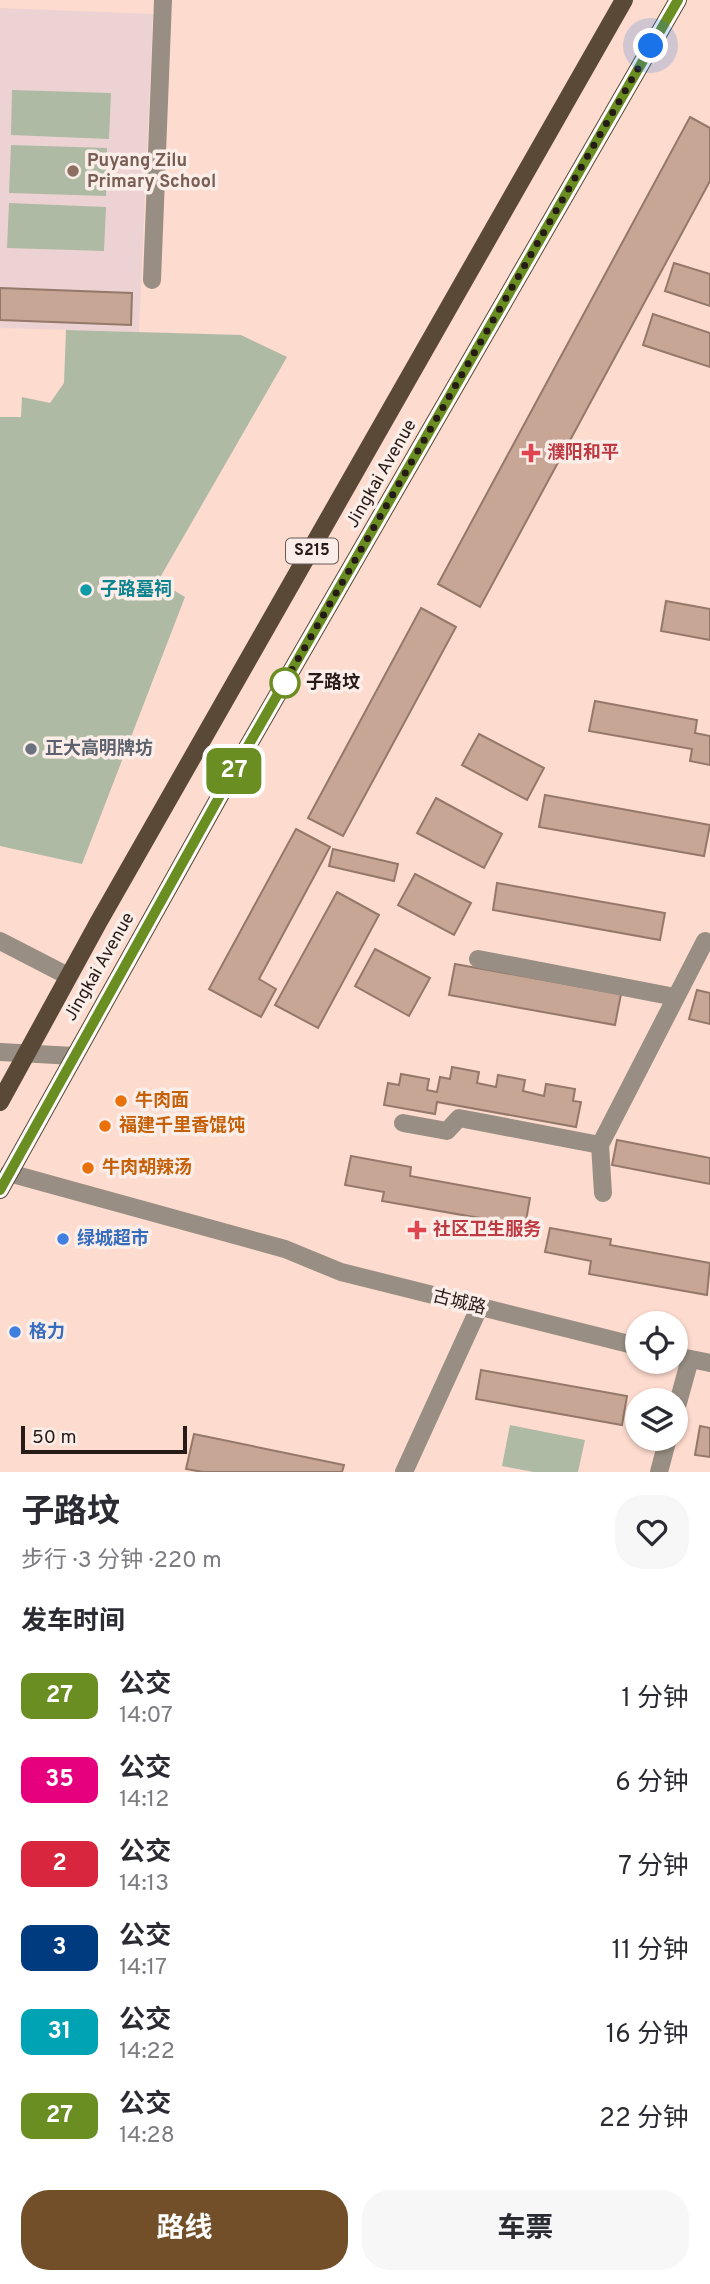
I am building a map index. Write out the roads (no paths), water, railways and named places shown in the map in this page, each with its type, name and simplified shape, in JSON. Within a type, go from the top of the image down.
[{"type":"main road","name":"Jingkai Avenue","points":[[0,1102],[68,976],[624,0]]},
{"type":"main road","name":"Jingkai Avenue","points":[[0,1190],[241,758],[678,0]]},
{"type":"street","points":[[152,279],[163,0]]},
{"type":"street","points":[[603,1193],[600,1145],[675,997],[708,939]]},
{"type":"street","points":[[0,941],[68,976]]},
{"type":"street","points":[[478,959],[675,997]]},
{"type":"street","points":[[0,1052],[74,1056]]},
{"type":"street","points":[[403,1123],[447,1131],[459,1118],[600,1145]]},
{"type":"street","name":"古城路","points":[[9,1173],[285,1250],[341,1272],[625,1343]]},
{"type":"street","points":[[404,1472],[479,1308]]},
{"type":"street","points":[[688,1358],[710,1363]]},
{"type":"street","points":[[659,1472],[665,1451]]},
{"type":"place","name":"Puyang Zilu Primary School","points":[[73,171]]},
{"type":"place","name":"濮阳和平","points":[[531,453]]},
{"type":"place","name":"子路墓祠","points":[[86,590]]},
{"type":"place","name":"子路坟","points":[[285,683]]},
{"type":"place","name":"正大高明牌坊","points":[[31,749]]},
{"type":"place","name":"牛肉面","points":[[121,1101]]},
{"type":"place","name":"福建千里香馄饨","points":[[105,1126]]},
{"type":"place","name":"牛肉胡辣汤","points":[[88,1168]]},
{"type":"place","name":"社区卫生服务","points":[[417,1230]]},
{"type":"place","name":"绿城超市","points":[[63,1239]]},
{"type":"place","name":"格力","points":[[15,1332]]}]
